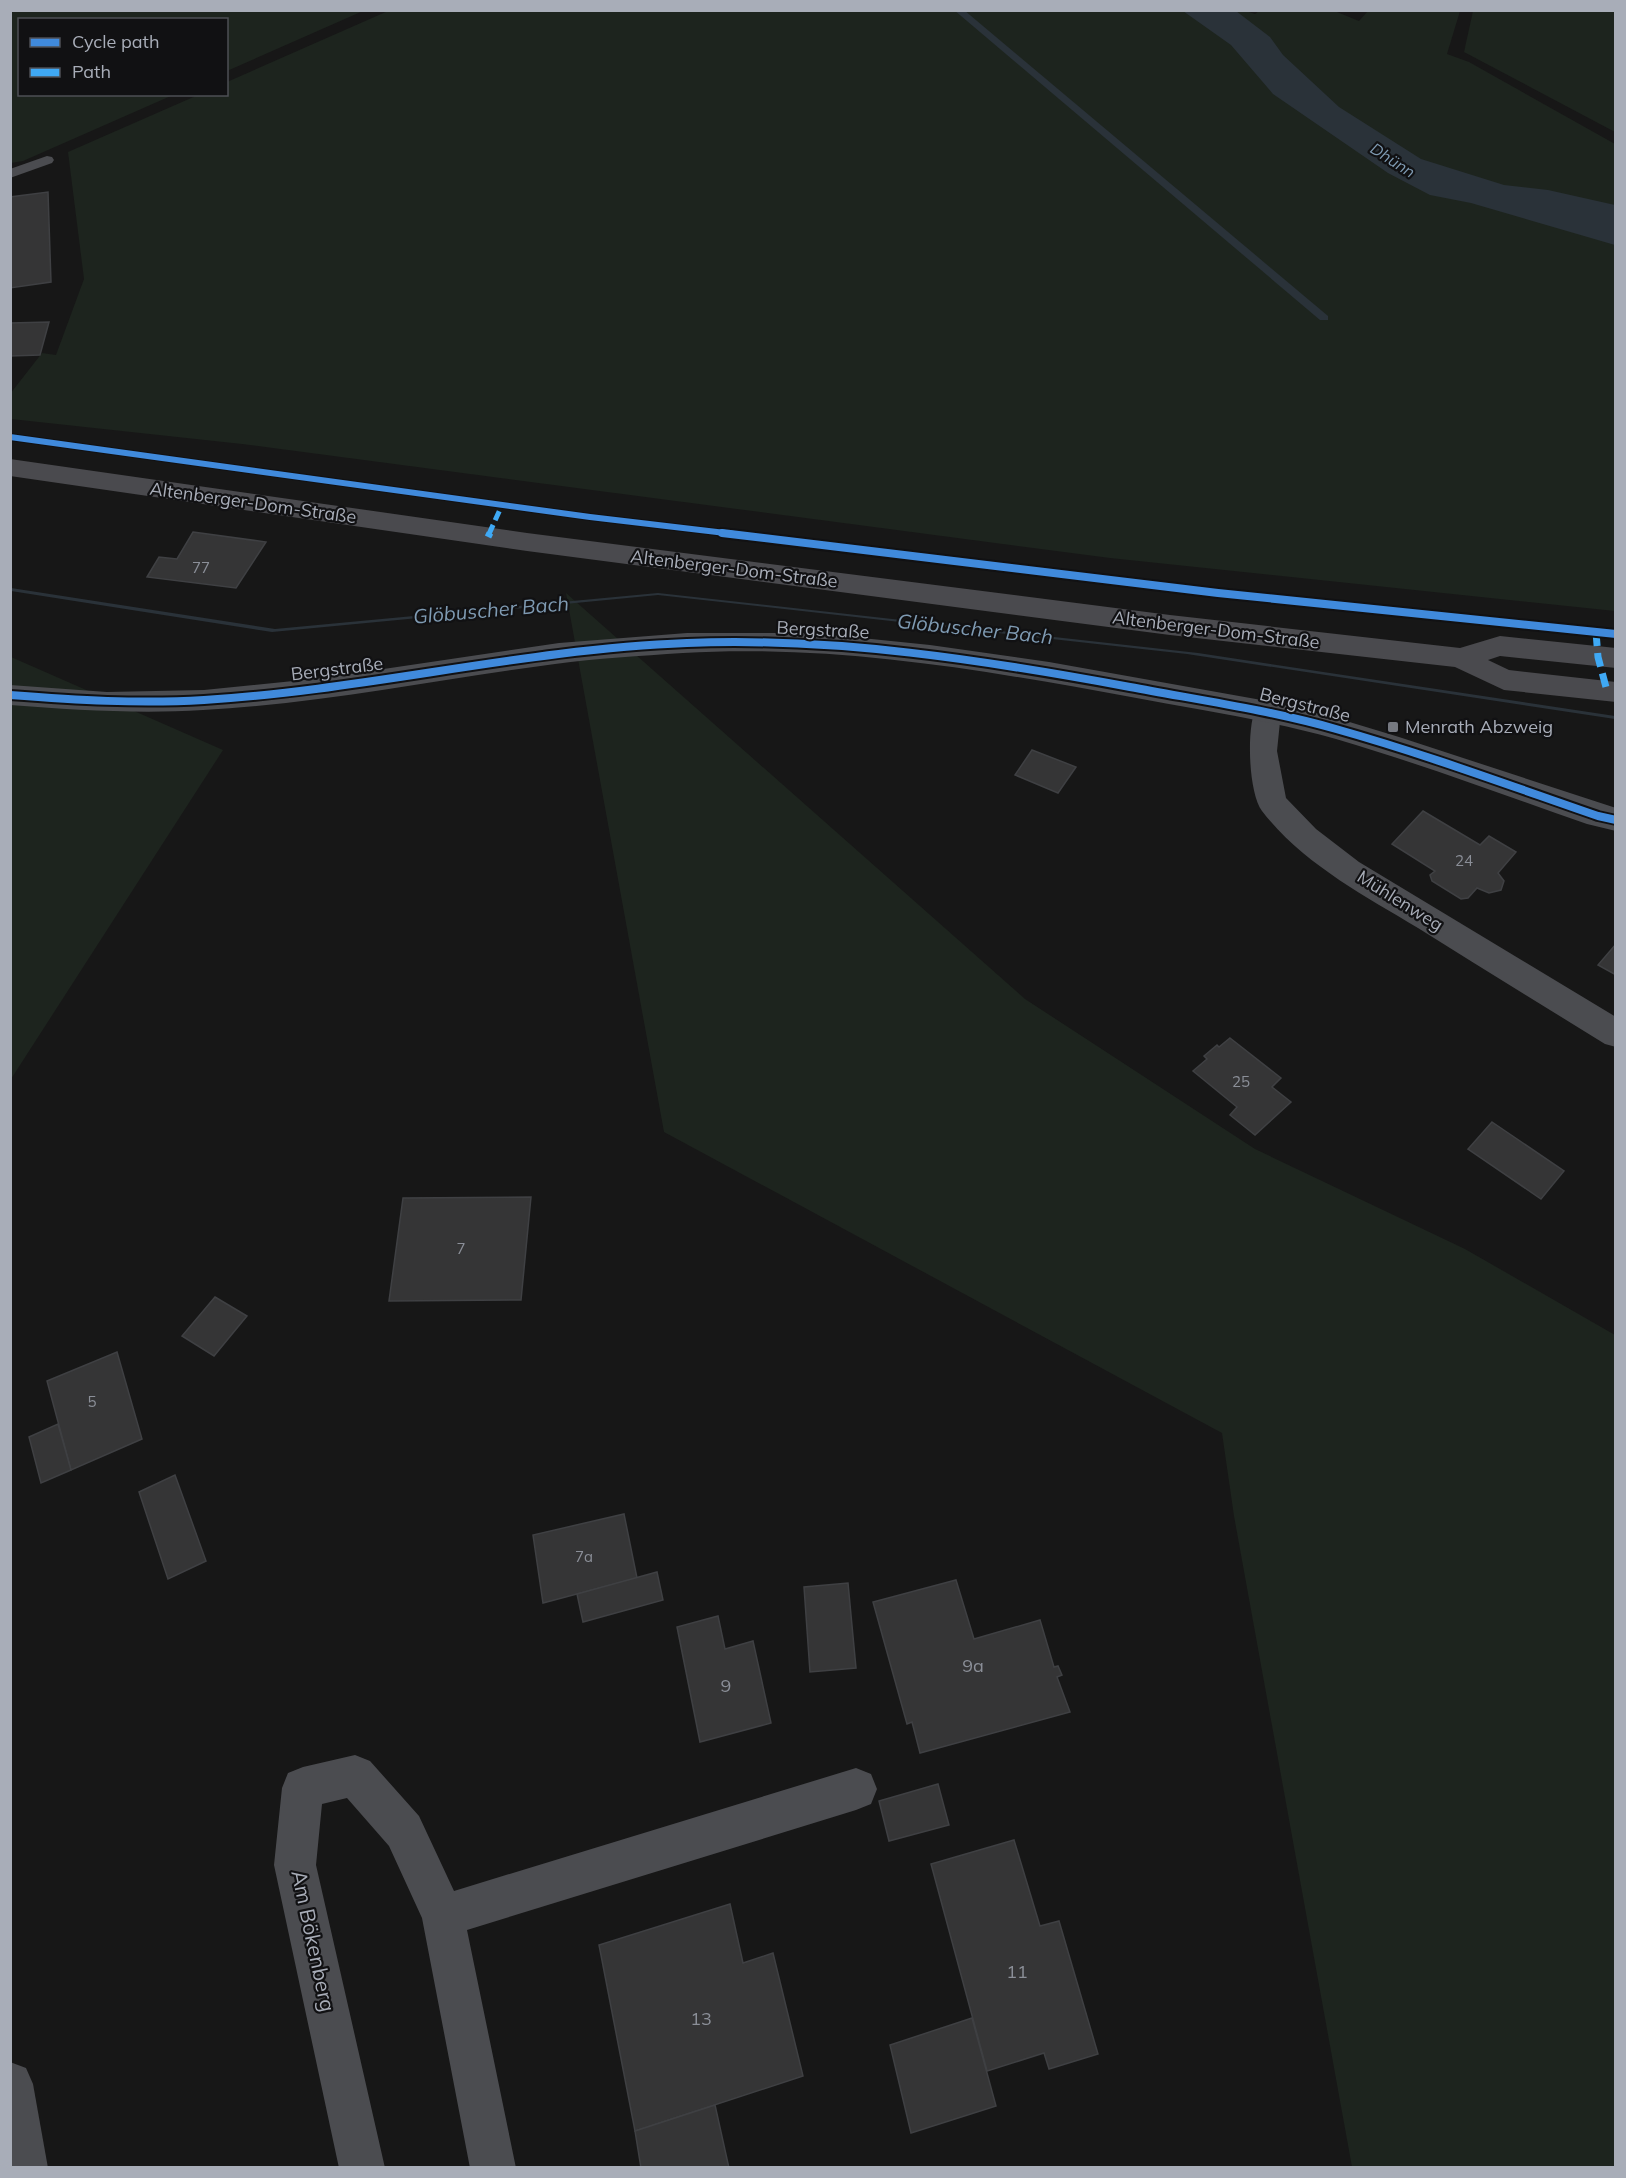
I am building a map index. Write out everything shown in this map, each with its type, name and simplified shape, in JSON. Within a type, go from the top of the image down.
[{"type":"main road","name":"Altenberger-Dom-Straße","points":[[10,467],[527,542],[1170,625],[1460,658],[1504,680],[1616,692]]},
{"type":"main road","name":"Altenberger-Dom-Straße","points":[[1460,658],[1500,646],[1616,658]]},
{"type":"street","name":"Bergstraße","points":[[10,695],[107,702],[204,700],[323,688],[558,653],[687,643],[813,643],[930,655],[1049,672],[1267,712],[1343,731],[1616,820]]},
{"type":"street","name":"Mühlenweg","points":[[1267,712],[1263,751],[1272,802],[1305,837],[1348,870],[1616,1034]]},
{"type":"street","name":"Am Bökenberg","points":[[362,2168],[295,1865],[303,1788],[354,1776],[404,1831],[443,1916],[493,2168]]},
{"type":"street","points":[[443,1916],[856,1789]]},
{"type":"street","points":[[10,2084],[25,2168]]},
{"type":"lane","points":[[10,174],[47,160]]},
{"type":"shaded area","points":[[11,10],[363,10],[228,71],[228,18],[18,18],[18,96],[171,96],[23,161],[11,163]]},
{"type":"shaded area","points":[[1243,10],[1255,14],[1259,11],[1332,10],[1359,21],[1368,11],[1460,11],[1447,54],[1469,62],[1615,144],[1615,611],[1110,558],[242,444],[11,419],[10,394],[42,353],[56,355],[84,279],[68,152],[196,96],[228,96],[228,82],[388,11]]},
{"type":"shaded area","points":[[1473,11],[1615,11],[1615,132],[1464,52]]},
{"type":"shaded area","points":[[566,593],[1025,999],[1255,1149],[1465,1249],[1615,1335],[1615,2167],[1352,2167],[1234,1516],[1222,1433],[664,1132]]},
{"type":"shaded area","points":[[11,657],[223,750],[11,1079]]},
{"type":"water","name":"Dhünn","points":[[1183,11],[1236,11],[1270,37],[1283,55],[1339,107],[1421,159],[1504,185],[1548,190],[1615,205],[1615,245],[1471,203],[1430,195],[1388,173],[1273,94],[1231,45]]},
{"type":"water","name":"Glöbuscher Bach","points":[[11,588],[275,629],[658,593],[1198,653],[1615,716],[1615,719],[1187,654],[658,595],[272,632],[11,591]]},
{"type":"building","points":[[48,192],[51,282],[10,288],[10,197]]},
{"type":"building","points":[[49,322],[40,355],[10,356],[10,323]]},
{"type":"building","points":[[193,532],[266,542],[236,588],[147,577],[159,557],[177,559]]},
{"type":"building","points":[[1032,750],[1076,767],[1058,793],[1015,775]]},
{"type":"building","points":[[1423,811],[1480,845],[1489,836],[1516,852],[1498,873],[1504,881],[1501,890],[1489,893],[1477,888],[1468,898],[1461,899],[1432,881],[1430,875],[1435,871],[1392,844]]},
{"type":"building","points":[[1616,944],[1616,975],[1598,965]]},
{"type":"building","points":[[1230,1038],[1281,1078],[1272,1087],[1291,1102],[1255,1135],[1230,1115],[1237,1107],[1193,1071],[1207,1059],[1204,1056]]},
{"type":"building","points":[[1492,1122],[1564,1171],[1541,1199],[1468,1149]]},
{"type":"building","points":[[531,1197],[521,1300],[389,1301],[403,1198]]},
{"type":"building","points":[[215,1297],[247,1316],[214,1356],[182,1336]]},
{"type":"building","points":[[117,1352],[142,1439],[71,1470],[47,1381]]},
{"type":"building","points":[[58,1424],[71,1470],[41,1483],[29,1437]]},
{"type":"building","points":[[175,1475],[206,1561],[168,1579],[139,1492]]},
{"type":"building","points":[[624,1514],[637,1578],[543,1603],[533,1535]]},
{"type":"building","points":[[657,1572],[663,1600],[583,1622],[577,1594]]},
{"type":"building","points":[[956,1580],[974,1639],[1040,1620],[1054,1667],[1058,1666],[1062,1675],[1057,1677],[1070,1712],[920,1753],[912,1722],[907,1724],[873,1602]]},
{"type":"building","points":[[848,1583],[856,1668],[810,1672],[804,1587]]},
{"type":"building","points":[[718,1616],[725,1649],[753,1641],[771,1723],[700,1742],[677,1627]]},
{"type":"building","points":[[938,1784],[949,1825],[889,1841],[879,1801]]},
{"type":"building","points":[[1014,1840],[1040,1926],[1059,1921],[1098,2054],[1049,2069],[1044,2053],[987,2071],[931,1864]]},
{"type":"building","points":[[730,1904],[743,1963],[773,1953],[803,2076],[635,2131],[599,1945]]},
{"type":"building","points":[[972,2018],[996,2106],[911,2133],[890,2045]]},
{"type":"building","points":[[715,2105],[729,2168],[641,2168],[635,2131]]},
{"type":"waterway","points":[[958,10],[1324,318]]},
{"type":"marked path","points":[[488,537],[502,505]]},
{"type":"marked path","points":[[1596,632],[1598,657],[1607,691]]},
{"type":"cycle path","points":[[10,437],[590,517],[1218,593],[1616,634]]},
{"type":"cycle path","points":[[10,695],[107,702],[204,700],[323,688],[559,653],[687,643],[813,643],[930,655],[1049,672],[1267,712],[1333,728],[1399,748],[1598,816],[1616,820]]},
{"type":"place","name":"Menrath Abzweig","points":[[1393,727]]}]
